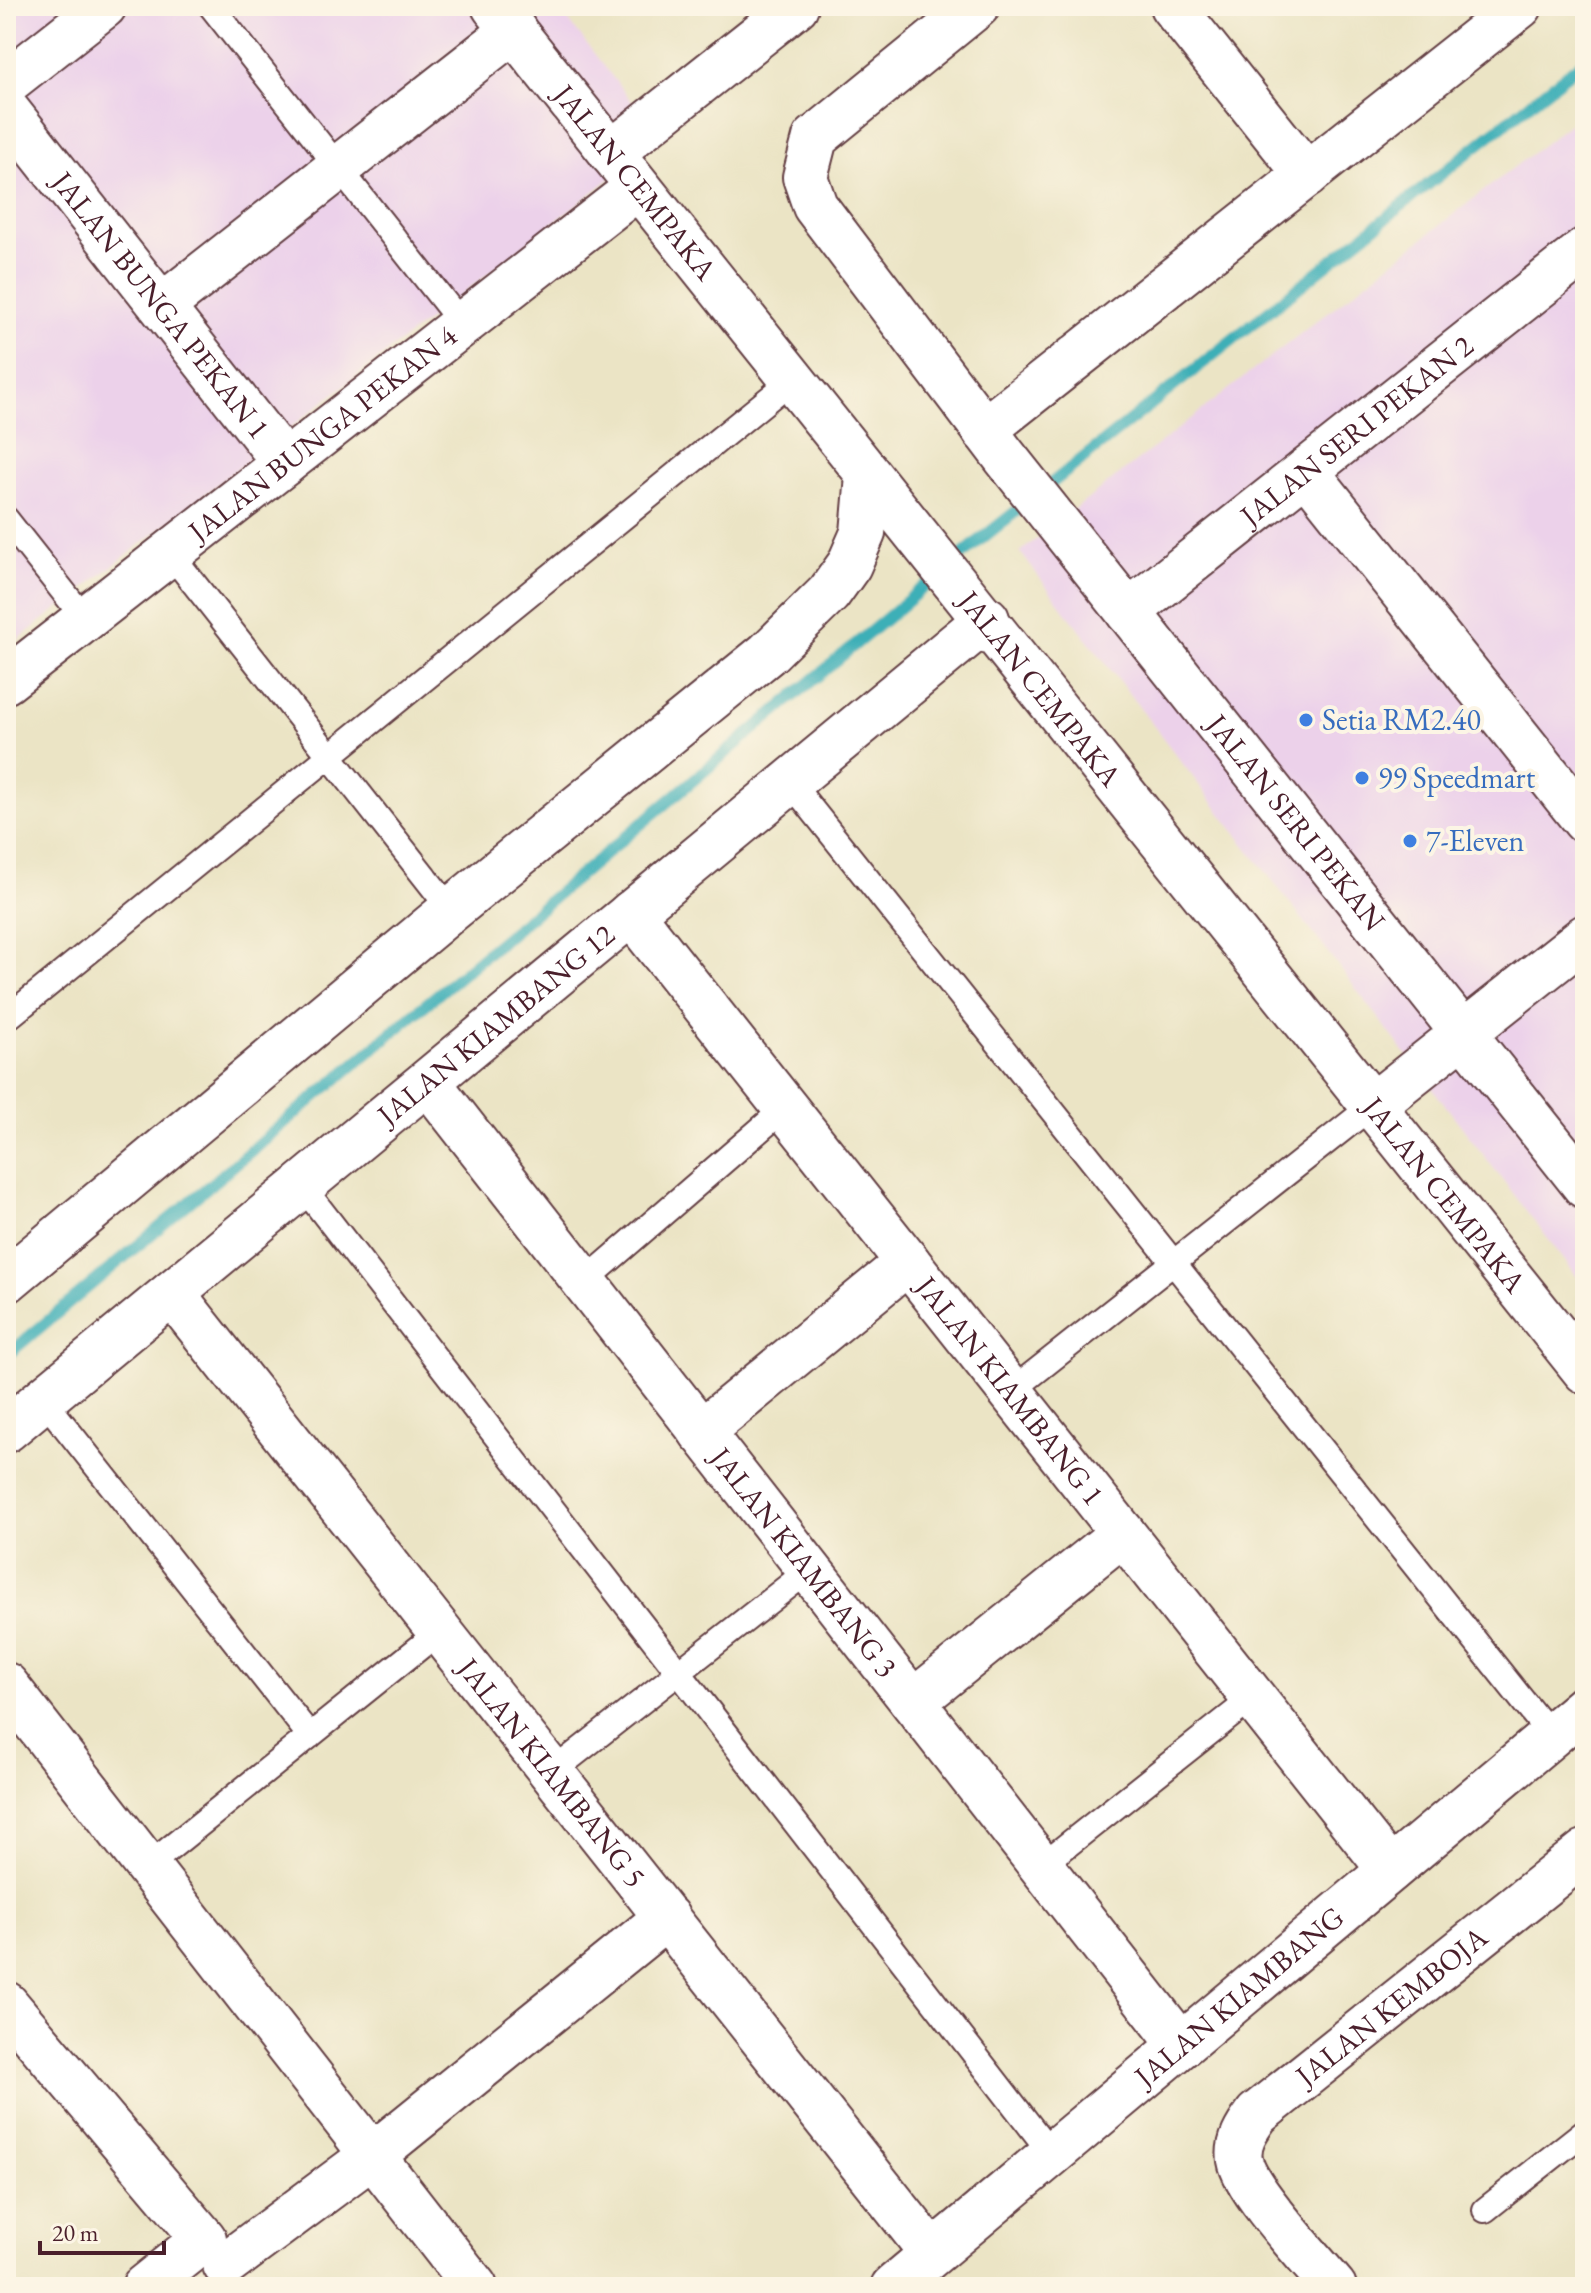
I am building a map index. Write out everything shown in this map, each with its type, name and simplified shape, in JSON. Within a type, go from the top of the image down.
[{"type":"street","points":[[6,83],[104,6]]},
{"type":"street","points":[[611,153],[796,6]]},
{"type":"street","name":"JALAN SERI PEKAN","points":[[977,6],[815,138],[805,177],[815,206],[994,444],[1585,1186]]},
{"type":"street","points":[[1172,6],[1307,175]]},
{"type":"street","points":[[994,444],[1307,175],[1520,6]]},
{"type":"street","points":[[162,306],[338,167],[504,18]]},
{"type":"street","name":"JALAN CEMPAKA","points":[[504,18],[1585,1371]]},
{"type":"street","name":"JALAN BUNGA PEKAN 1","points":[[6,109],[285,463]]},
{"type":"street","name":"JALAN BUNGA PEKAN 4","points":[[6,681],[638,187]]},
{"type":"street","name":"JALAN SERI PEKAN 2","points":[[1128,612],[1585,250]]},
{"type":"street","points":[[1306,471],[1585,821]]},
{"type":"street","points":[[6,1281],[451,910],[768,653],[829,593],[849,565],[863,533],[868,476]]},
{"type":"street","name":"JALAN KIAMBANG 12","points":[[6,1430],[987,619]]},
{"type":"street","name":"JALAN KIAMBANG 1","points":[[631,913],[1390,1870]]},
{"type":"street","points":[[1373,1105],[1585,937]]},
{"type":"street","name":"JALAN KIAMBANG 3","points":[[428,1082],[1181,2045]]},
{"type":"street","points":[[701,1432],[908,1262]]},
{"type":"street","name":"JALAN KIAMBANG 5","points":[[172,1293],[932,2253]]},
{"type":"street","points":[[913,1702],[1123,1533]]},
{"type":"street","points":[[6,1685],[475,2287]]},
{"type":"street","name":"JALAN KIAMBANG","points":[[893,2287],[1585,1707]]},
{"type":"street","name":"JALAN KEMBOJA","points":[[1334,2287],[1249,2183],[1240,2159],[1243,2133],[1257,2114],[1585,1852]]},
{"type":"street","points":[[144,2287],[224,2264],[373,2155],[667,1917]]},
{"type":"street","points":[[6,2004],[224,2264]]},
{"type":"lane","points":[[211,6],[462,324]]},
{"type":"lane","points":[[6,1019],[792,380]]},
{"type":"lane","points":[[6,519],[85,619]]},
{"type":"lane","points":[[170,553],[451,910]]},
{"type":"lane","points":[[790,782],[1551,1736]]},
{"type":"lane","points":[[1010,1392],[1373,1105]]},
{"type":"lane","points":[[584,1282],[785,1108]]},
{"type":"lane","points":[[303,1187],[1051,2153]]},
{"type":"lane","points":[[43,1399],[310,1736]]},
{"type":"lane","points":[[552,1772],[809,1570]]},
{"type":"lane","points":[[148,1866],[440,1631]]},
{"type":"lane","points":[[1041,1866],[1253,1698]]},
{"type":"lane","points":[[1485,2210],[1585,2131]]},
{"type":"shaded area","points":[[6,6],[557,6],[661,139],[6,649]]},
{"type":"shaded area","points":[[1585,112],[1585,1287],[1020,552]]},
{"type":"waterway","points":[[6,1356],[980,540],[1585,60]]},
{"type":"place","name":"Setia RM2.40","points":[[1306,720]]},
{"type":"place","name":"99 Speedmart","points":[[1362,778]]},
{"type":"place","name":"7-Eleven","points":[[1410,841]]}]
